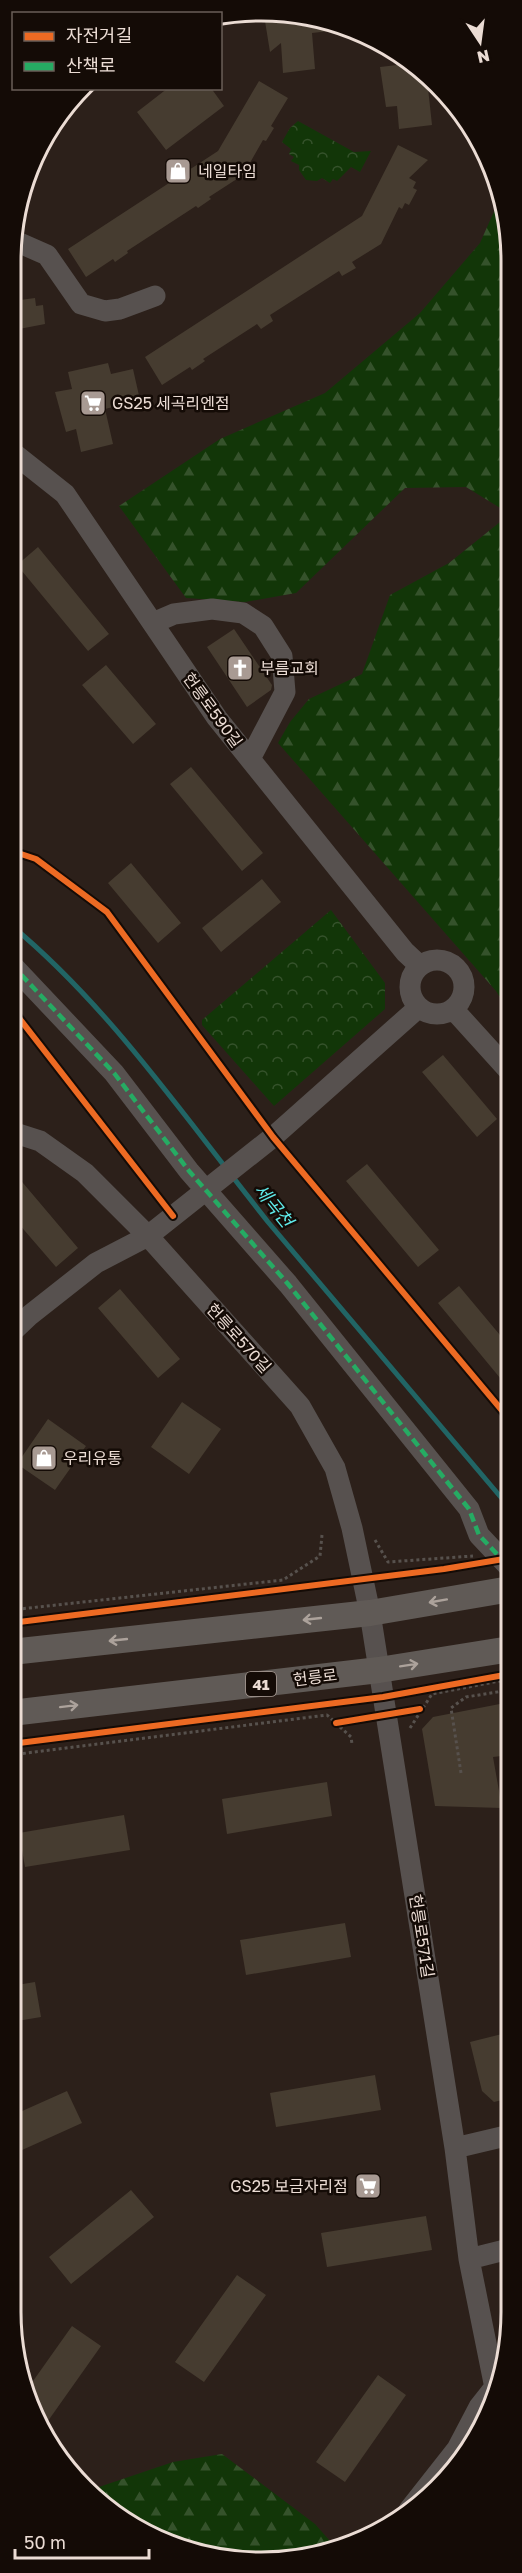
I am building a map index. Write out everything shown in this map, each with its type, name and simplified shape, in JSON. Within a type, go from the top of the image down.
[{"type":"main road","points":[[21,1651],[370,1613],[501,1590]]},
{"type":"main road","name":"헌릉로","points":[[21,1712],[379,1670],[501,1650]]},
{"type":"street","points":[[22,244],[47,255],[81,304],[105,311],[120,309],[155,296]]},
{"type":"street","name":"헌릉로590길","points":[[21,459],[65,494],[217,718],[405,952],[420,966]]},
{"type":"street","points":[[153,623],[174,614],[212,609],[243,613],[263,626],[282,656],[285,692],[250,759]]},
{"type":"street","points":[[437,959],[452,964],[459,970],[464,984],[464,993],[460,1002],[453,1009],[436,1014],[418,1008],[408,989],[413,972],[420,966],[437,959]]},
{"type":"street","points":[[21,975],[114,1073],[189,1171],[288,1284],[469,1509],[478,1535],[501,1559]]},
{"type":"street","points":[[21,1324],[96,1263],[148,1236],[273,1137],[418,1008]]},
{"type":"street","points":[[453,1009],[501,1062]]},
{"type":"street","name":"헌릉로570길","points":[[21,1135],[40,1141],[85,1173],[148,1236],[300,1406],[335,1468],[370,1613]]},
{"type":"street","name":"헌릉로571길","points":[[370,1613],[455,2148],[469,2259],[492,2377]]},
{"type":"street","points":[[455,2148],[501,2137]]},
{"type":"street","points":[[469,2259],[501,2251]]},
{"type":"street","name":"헌릉로571길","points":[[430,2483],[456,2449],[484,2400]]},
{"type":"path","points":[[21,1609],[283,1580],[320,1556],[322,1535]]},
{"type":"path","points":[[373,1537],[388,1562],[464,1557]]},
{"type":"path","points":[[357,1554],[381,1551]]},
{"type":"path","points":[[314,1559],[325,1558]]},
{"type":"path","points":[[428,1559],[434,1602]]},
{"type":"path","points":[[461,1565],[480,1562]]},
{"type":"path","points":[[246,1584],[248,1594]]},
{"type":"path","points":[[410,1732],[409,1726],[432,1694],[501,1676]]},
{"type":"path","points":[[425,1689],[501,1679]]},
{"type":"path","points":[[461,1773],[451,1707],[466,1697],[501,1691]]},
{"type":"path","points":[[386,1715],[420,1709]]},
{"type":"path","points":[[21,1754],[327,1715],[351,1737],[352,1744]]},
{"type":"path","points":[[336,1723],[346,1722]]},
{"type":"green space","points":[[298,121],[354,152],[371,151],[360,172],[351,167],[337,181],[333,179],[330,183],[322,178],[317,181],[306,180],[299,170],[299,165],[291,161],[294,157],[289,154],[291,149],[282,142],[290,128]]},
{"type":"green space","points":[[495,209],[501,261],[501,508],[466,487],[405,488],[296,593],[245,602],[186,598],[119,506],[220,439],[325,393],[420,313],[480,243]]},
{"type":"green space","points":[[501,521],[501,999],[278,743],[290,722],[309,699],[362,674],[390,595],[449,563]]},
{"type":"green space","points":[[331,910],[385,983],[385,1009],[274,1106],[202,1025],[202,1020]]},
{"type":"green space","points":[[222,2454],[315,2524],[330,2542],[292,2550],[261,2552],[230,2550],[199,2544],[169,2534],[141,2520],[98,2487],[173,2462]]},
{"type":"building","points":[[265,21],[292,23],[329,31],[312,33],[315,69],[283,73],[281,43],[270,52]]},
{"type":"building","points":[[397,63],[428,89],[432,125],[399,129],[397,106],[386,107],[380,67]]},
{"type":"building","points":[[259,81],[288,98],[271,126],[274,128],[266,141],[263,140],[243,175],[209,197],[211,199],[198,208],[196,206],[127,251],[128,253],[115,262],[113,259],[86,277],[68,249],[218,151]]},
{"type":"building","points":[[165,90],[212,90],[224,106],[166,150],[137,112]]},
{"type":"building","points":[[398,145],[428,160],[409,178],[416,182],[413,188],[417,190],[409,205],[405,203],[402,209],[399,207],[381,244],[352,262],[356,268],[342,276],[339,271],[270,315],[273,321],[261,329],[257,324],[203,359],[205,361],[192,370],[190,367],[162,385],[145,357],[362,216]]},
{"type":"building","points":[[35,298],[36,306],[43,305],[45,324],[21,329],[21,300]]},
{"type":"building","points":[[108,363],[111,374],[133,369],[140,400],[105,409],[113,444],[81,452],[76,429],[66,432],[55,392],[72,389],[68,372]]},
{"type":"building","points":[[38,547],[109,634],[88,651],[21,570],[21,562]]},
{"type":"building","name":"부름교회","points":[[234,629],[272,685],[271,690],[247,707],[207,647]]},
{"type":"building","points":[[106,665],[156,724],[133,744],[82,685]]},
{"type":"building","points":[[191,767],[263,853],[242,871],[170,784]]},
{"type":"building","points":[[131,863],[181,923],[158,943],[108,883]]},
{"type":"building","points":[[262,879],[281,902],[221,952],[202,928]]},
{"type":"building","points":[[443,1055],[497,1119],[477,1137],[422,1072]]},
{"type":"building","points":[[367,1164],[439,1250],[418,1267],[346,1181]]},
{"type":"building","points":[[21,1181],[78,1248],[56,1267],[21,1226]]},
{"type":"building","points":[[459,1286],[501,1336],[501,1379],[438,1303]]},
{"type":"building","points":[[120,1289],[180,1359],[158,1378],[98,1308]]},
{"type":"building","points":[[182,1402],[221,1429],[189,1474],[151,1447]]},
{"type":"building","points":[[48,1419],[86,1446],[55,1490],[21,1467],[21,1458]]},
{"type":"building","points":[[501,1704],[501,1756],[493,1757],[501,1808],[435,1806],[422,1729],[433,1717]]},
{"type":"building","points":[[327,1782],[332,1816],[227,1834],[222,1799]]},
{"type":"building","points":[[124,1815],[130,1850],[25,1867],[21,1833]]},
{"type":"building","points":[[345,1923],[351,1957],[246,1975],[240,1940]]},
{"type":"building","points":[[35,1982],[41,2017],[21,2020],[21,1984]]},
{"type":"building","points":[[501,2034],[501,2100],[494,2102],[482,2091],[470,2042]]},
{"type":"building","points":[[375,2075],[381,2110],[276,2127],[270,2093]]},
{"type":"building","points":[[67,2091],[82,2123],[21,2150],[21,2112]]},
{"type":"building","points":[[131,2190],[154,2217],[71,2284],[49,2257]]},
{"type":"building","points":[[426,2216],[432,2250],[327,2267],[321,2233]]},
{"type":"building","points":[[237,2275],[266,2295],[204,2382],[175,2362]]},
{"type":"building","points":[[72,2326],[101,2346],[48,2421],[32,2383]]},
{"type":"building","points":[[378,2375],[406,2395],[345,2482],[316,2462]]},
{"type":"waterway","name":"세곡천","points":[[21,934],[99,1010],[226,1168]]},
{"type":"waterway","name":"세곡천","points":[[232,1176],[268,1222],[501,1497]]},
{"type":"marked path","points":[[21,975],[114,1073],[189,1171],[288,1284],[469,1509],[479,1535],[501,1558]]},
{"type":"cycle path","points":[[21,854],[36,859],[107,912],[273,1137],[501,1409]]},
{"type":"cycle path","points":[[21,1021],[173,1216]]},
{"type":"cycle path","points":[[21,1622],[444,1569],[501,1560]]},
{"type":"cycle path","points":[[21,1743],[383,1697],[501,1676]]},
{"type":"cycle path","points":[[336,1723],[420,1709]]},
{"type":"place","name":"네일타임","points":[[178,171]]},
{"type":"place","name":"GS25 세곡리엔점","points":[[93,403]]},
{"type":"place","name":"부름교회","points":[[240,668]]},
{"type":"place","name":"우리유통","points":[[44,1458]]},
{"type":"place","name":"GS25 보금자리점","points":[[368,2186]]}]
